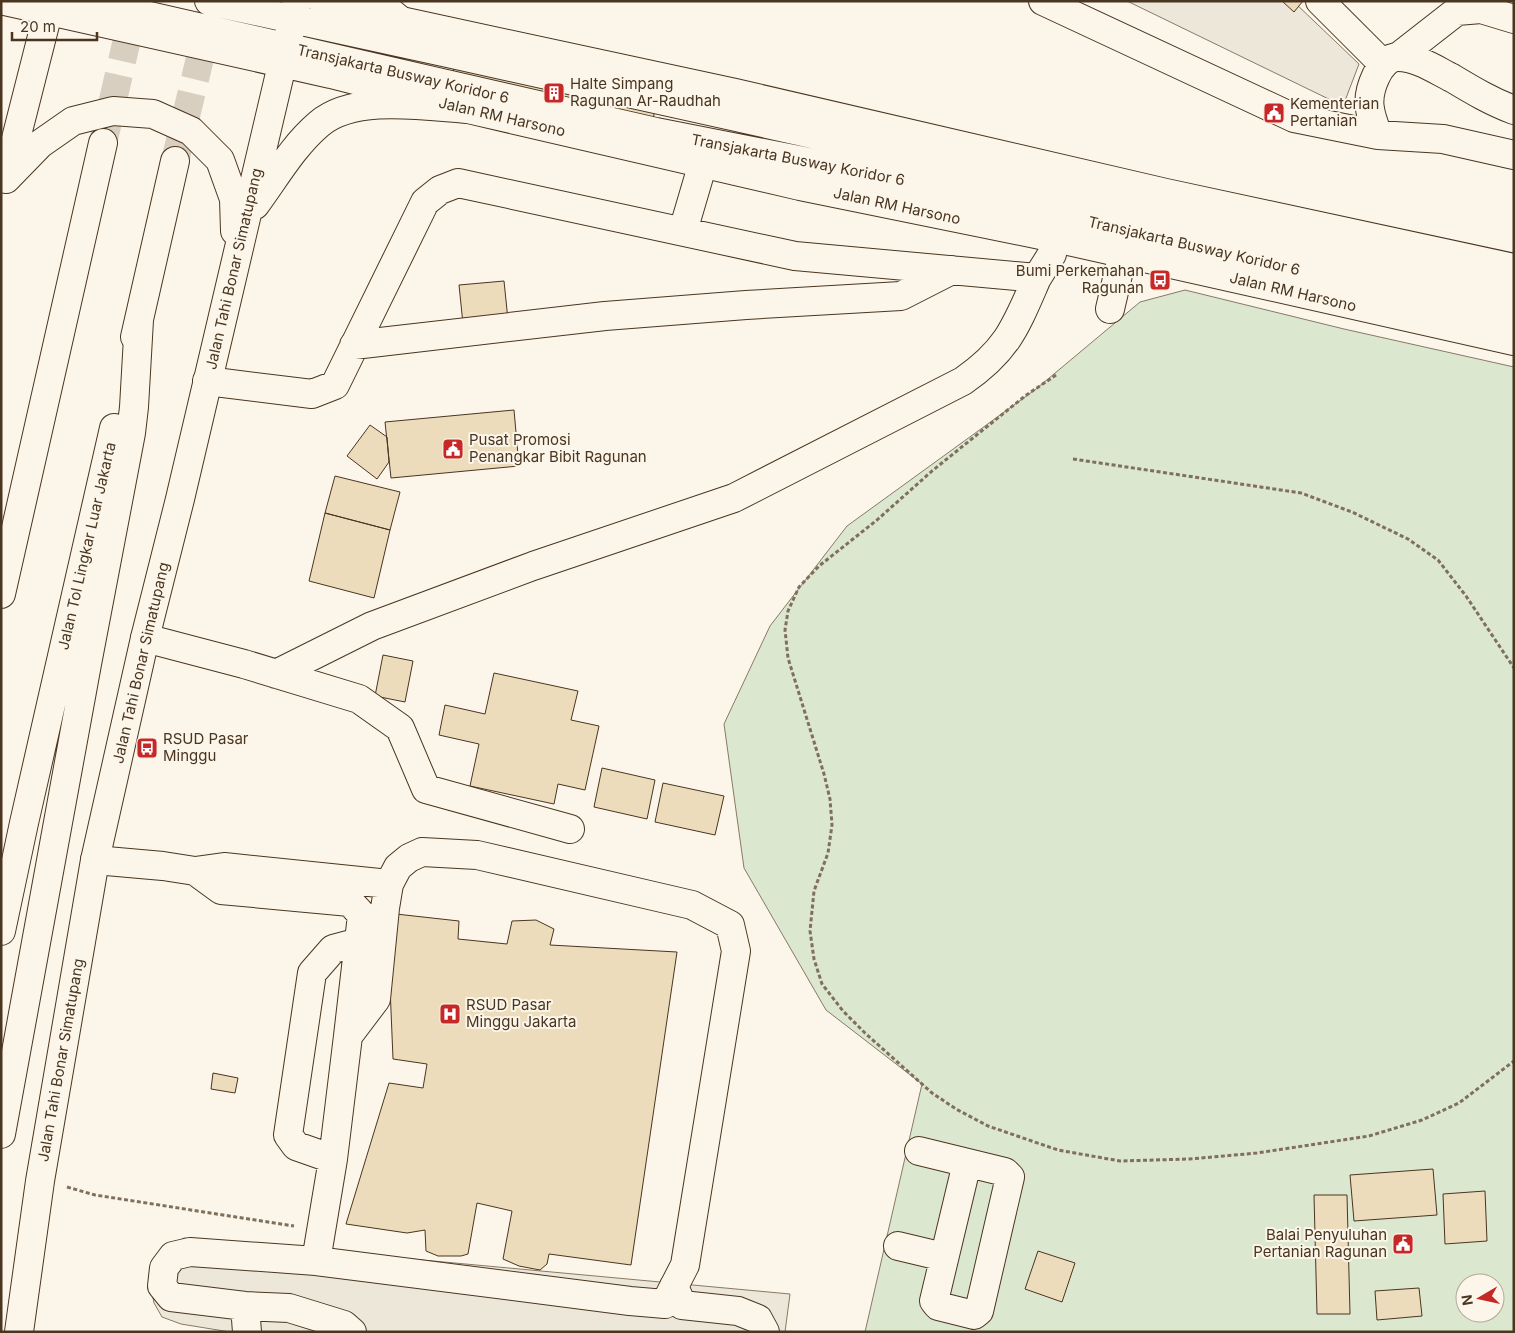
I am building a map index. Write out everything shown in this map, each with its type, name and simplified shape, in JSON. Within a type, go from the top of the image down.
[{"type":"main road","points":[[5,1],[50,6],[284,55]]},
{"type":"main road","name":"Transjakarta Busway Koridor 6","points":[[84,1],[284,55],[900,180],[1514,317]]},
{"type":"main road","name":"Transjakarta Busway Koridor 6","points":[[209,1],[295,10],[448,53],[1514,290]]},
{"type":"main road","points":[[322,1],[401,21],[745,96],[1166,193],[1514,268]]},
{"type":"main road","points":[[377,1],[423,38],[448,53]]},
{"type":"main road","points":[[1043,1],[1294,118],[1378,135],[1443,139],[1514,155]]},
{"type":"main road","points":[[1320,1],[1390,60],[1424,63],[1497,104],[1514,110]]},
{"type":"main road","points":[[4,186],[50,6]]},
{"type":"main road","points":[[1378,135],[1368,99],[1374,80],[1390,60],[1458,11],[1480,9],[1514,19]]},
{"type":"main road","name":"Jalan Tahi Bonar Simatupang","points":[[19,1332],[40,1180],[95,860],[145,638],[180,499],[295,10]]},
{"type":"main road","name":"Jalan RM Harsono","points":[[284,55],[468,109],[800,186],[1056,238],[1514,341]]},
{"type":"main road","points":[[247,215],[296,149],[319,125],[340,112],[391,104],[468,109]]},
{"type":"main road","points":[[4,186],[40,144],[73,121],[113,110],[153,114],[191,131],[220,160],[234,198],[236,258]]},
{"type":"main road","points":[[1,594],[103,142]]},
{"type":"main road","name":"Jalan Tol Lingkar Luar Jakarta","points":[[1,931],[26,813],[175,161]]},
{"type":"main road","points":[[683,231],[703,163]]},
{"type":"main road","points":[[207,381],[312,394],[335,384],[425,202],[440,190],[458,183],[796,256],[1037,278]]},
{"type":"main road","points":[[276,674],[336,642],[372,626],[533,566],[734,498],[963,381],[983,368],[998,352],[1013,331],[1037,278],[1052,254],[1056,238]]},
{"type":"main road","points":[[1110,309],[1123,253]]},
{"type":"main road","points":[[354,345],[605,316],[901,296],[952,270]]},
{"type":"main road","points":[[1,1134],[129,443],[134,407],[139,320]]},
{"type":"main road","points":[[1,531],[30,464]]},
{"type":"main road","points":[[145,638],[244,664],[359,699],[400,728],[426,789],[570,829]]},
{"type":"main road","points":[[344,1330],[289,1308],[246,1319],[171,1297],[162,1286],[164,1268],[173,1256],[190,1252],[316,1261],[665,1304],[685,1265],[736,951],[730,925],[692,905],[477,855],[422,852],[409,858],[398,868],[389,884],[376,999],[348,1036]]},
{"type":"main road","points":[[95,860],[196,871],[224,867],[389,884]]},
{"type":"main road","points":[[196,871],[221,890],[350,902],[362,915],[333,1159],[316,1261]]},
{"type":"main road","points":[[333,1159],[296,1146],[288,1135],[312,972],[333,949],[359,942]]},
{"type":"main road","points":[[919,1151],[1005,1172],[1010,1177],[979,1311],[976,1314],[938,1306],[934,1303],[967,1163]]},
{"type":"main road","points":[[898,1246],[944,1257]]},
{"type":"main road","points":[[674,1286],[682,1305],[738,1311],[758,1319],[765,1332]]},
{"type":"path","points":[[1056,374],[1025,396],[819,566],[799,587],[788,611],[785,630],[788,658],[822,765],[830,799],[832,824],[828,853],[814,891],[810,931],[814,959],[822,984],[843,1011],[865,1033],[932,1093],[956,1109],[988,1126],[1058,1150],[1120,1161],[1190,1159],[1257,1154],[1369,1136],[1422,1120],[1458,1102],[1514,1062]]},
{"type":"path","points":[[1073,459],[1301,492],[1352,512],[1408,539],[1438,560],[1466,596],[1514,668]]},
{"type":"path","points":[[40,1180],[95,1195],[291,1226],[322,1224]]},
{"type":"green space","name":"Bumi Perkemahan Ragunan","points":[[1185,290],[1344,329],[1514,367],[1514,1332],[865,1332],[922,1084],[826,1010],[744,868],[724,724],[770,626],[847,526],[1036,389],[1140,302]]},
{"type":"shaded area","points":[[1127,1],[1293,1],[1359,64],[1343,106]]},
{"type":"shaded area","points":[[184,1238],[790,1294],[785,1332],[230,1332],[181,1324],[162,1317],[154,1303],[149,1278],[161,1251]]},
{"type":"building","points":[[1282,1],[1303,1],[1294,12]]},
{"type":"building","name":"Halte Simpang Ragunan Ar-Raudhah","points":[[455,62],[656,105],[652,124],[451,81]]},
{"type":"building","points":[[504,281],[508,320],[463,324],[459,285]]},
{"type":"building","name":"Pusat Promosi Penangkar Bibit Ragunan","points":[[514,410],[519,466],[391,478],[385,422]]},
{"type":"building","points":[[370,425],[387,437],[389,462],[377,479],[347,456]]},
{"type":"building","points":[[335,476],[400,492],[390,530],[325,513]]},
{"type":"building","points":[[325,513],[390,530],[374,598],[309,581]]},
{"type":"building","points":[[383,655],[413,661],[405,702],[375,696]]},
{"type":"building","points":[[494,673],[578,691],[571,720],[599,726],[585,790],[558,784],[554,804],[470,786],[479,744],[439,735],[445,705],[485,714]]},
{"type":"building","points":[[602,768],[655,780],[647,819],[594,807]]},
{"type":"building","points":[[663,783],[724,796],[715,835],[655,822]]},
{"type":"building","points":[[387,913],[459,921],[458,939],[507,944],[512,921],[536,920],[554,929],[550,945],[677,952],[631,1265],[549,1254],[547,1264],[540,1270],[519,1266],[503,1259],[512,1211],[477,1203],[468,1254],[461,1256],[438,1256],[426,1251],[425,1230],[407,1233],[346,1224],[389,1083],[423,1088],[427,1064],[393,1059]]},
{"type":"building","points":[[213,1073],[238,1078],[235,1093],[211,1089]]},
{"type":"building","points":[[1433,1169],[1437,1215],[1354,1221],[1350,1175]]},
{"type":"building","points":[[1485,1191],[1487,1241],[1445,1244],[1443,1194]]},
{"type":"building","points":[[1314,1195],[1347,1195],[1350,1314],[1317,1314]]},
{"type":"building","points":[[1038,1251],[1075,1263],[1062,1302],[1025,1289]]},
{"type":"building","points":[[1419,1288],[1422,1316],[1377,1320],[1375,1291]]},
{"type":"tunnel","points":[[175,161],[214,1]]},
{"type":"tunnel","points":[[103,143],[135,5]]},
{"type":"place","name":"Halte Simpang Ragunan Ar-Raudhah","points":[[554,93]]},
{"type":"place","name":"Kementerian Pertanian","points":[[1274,113]]},
{"type":"place","name":"Bumi Perkemahan Ragunan","points":[[1160,280]]},
{"type":"place","name":"Pusat Promosi Penangkar Bibit Ragunan","points":[[453,449]]},
{"type":"place","name":"RSUD Pasar Minggu","points":[[147,748]]},
{"type":"place","name":"RSUD Pasar Minggu Jakarta","points":[[450,1014]]},
{"type":"place","name":"Balai Penyuluhan Pertanian Ragunan","points":[[1403,1244]]}]
